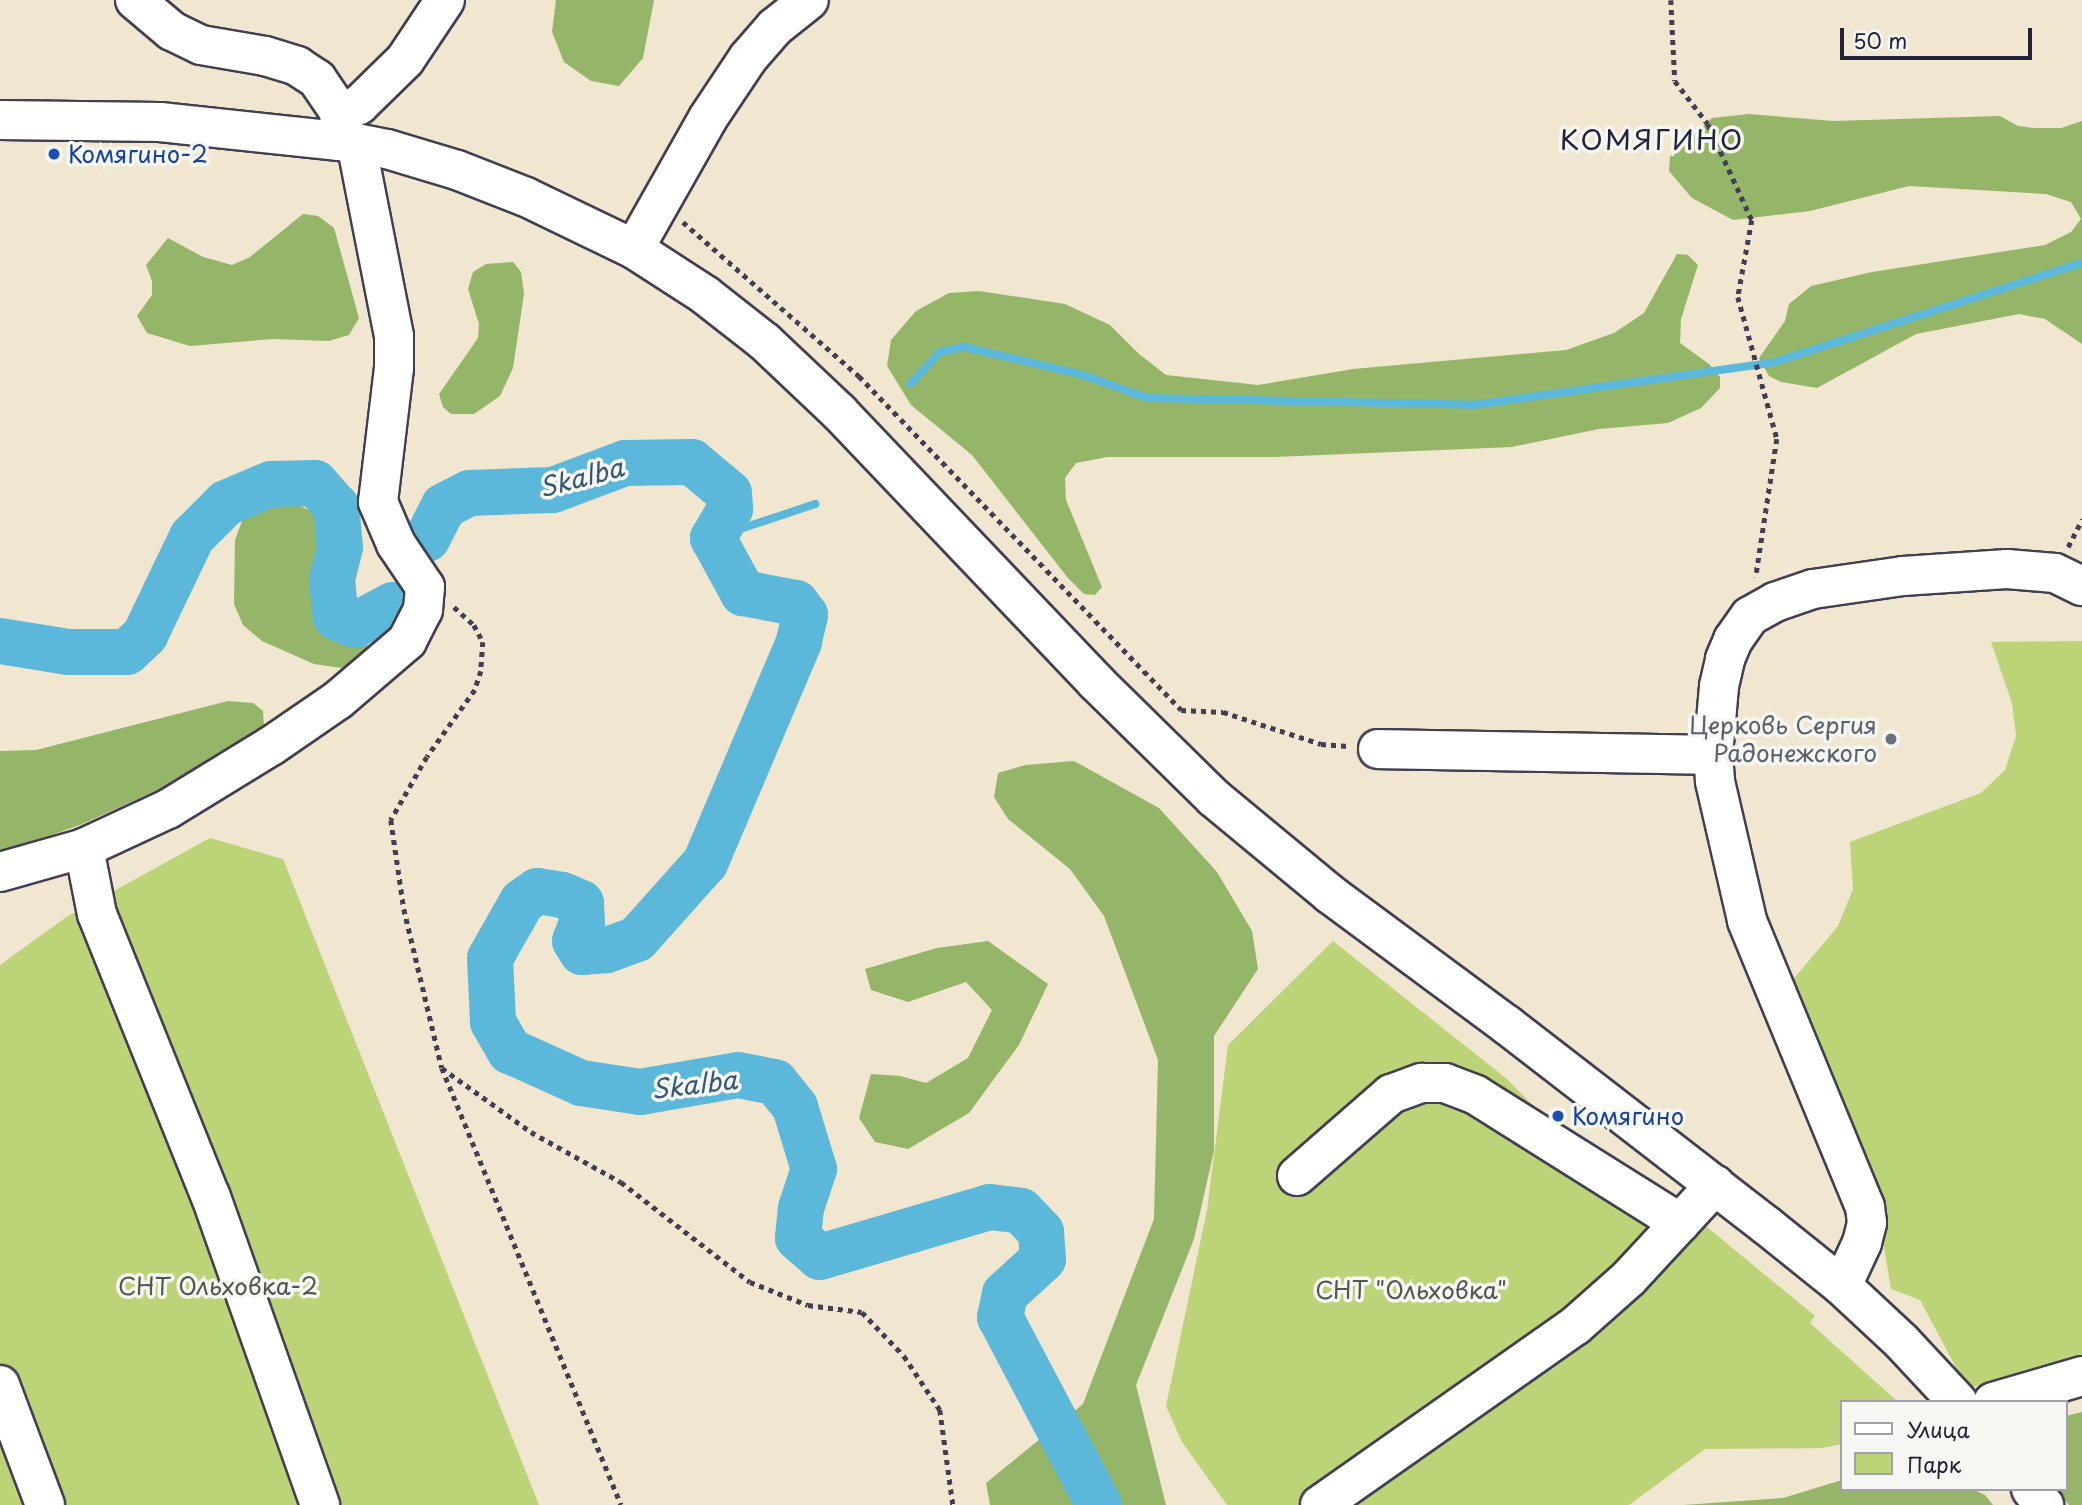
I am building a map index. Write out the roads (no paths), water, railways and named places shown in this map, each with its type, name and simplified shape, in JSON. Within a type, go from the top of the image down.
[{"type":"street","points":[[0,872],[84,848],[168,809],[338,700],[407,641],[423,610],[425,587],[396,544],[378,502],[394,368],[394,336],[345,132],[317,79],[297,66],[265,56],[201,45],[172,31],[135,0]]},
{"type":"street","points":[[345,132],[359,105],[405,60],[445,0]]},
{"type":"street","points":[[634,249],[708,118],[748,58],[775,27],[809,0]]},
{"type":"street","points":[[0,120],[160,122],[345,132],[469,174],[526,197],[634,249],[705,295],[765,342],[839,412],[1096,682],[1214,798],[1330,894],[1507,1025],[1842,1286],[1902,1342],[1956,1400]]},
{"type":"street","points":[[1842,1286],[1862,1243],[1867,1223],[1865,1207],[1747,920],[1715,781],[1713,755],[1719,686],[1725,659],[1732,640],[1750,616],[1775,602],[1813,589],[1903,576],[2007,569],[2055,573],[2082,586]]},
{"type":"street","points":[[1378,750],[1713,755]]},
{"type":"street","points":[[84,848],[97,914],[211,1197],[320,1505]]},
{"type":"street","points":[[1297,1176],[1391,1094],[1422,1083],[1445,1083],[1476,1095],[1680,1223]]},
{"type":"street","points":[[1320,1505],[1575,1326],[1629,1278],[1715,1185]]},
{"type":"street","points":[[2000,1400],[2082,1376]]},
{"type":"street","points":[[0,1385],[45,1505]]},
{"type":"street","points":[[2033,1491],[2044,1505]]},
{"type":"waterway","points":[[910,384],[940,352],[964,347],[1083,375],[1147,398],[1474,405],[1775,362],[2082,263]]},
{"type":"waterway","name":"Skalba","points":[[427,539],[444,506],[470,493],[553,490],[625,463],[692,462],[729,493],[730,509],[713,538],[743,593],[796,603],[805,615],[799,642],[705,863],[637,939],[606,950],[582,952],[575,941],[582,923],[581,903],[562,895],[537,891],[522,902],[490,958],[493,1022],[510,1051],[581,1083],[640,1092],[738,1075],[775,1082],[795,1107],[814,1169],[801,1208],[798,1238],[820,1257],[990,1207],[1021,1211],[1041,1232],[1043,1259],[1005,1294],[1000,1317],[1099,1505]]},
{"type":"waterway","name":"Skalba","points":[[0,641],[68,652],[127,652],[145,635],[192,537],[226,503],[271,484],[315,483],[336,506],[340,547],[332,580],[336,617],[355,625],[393,605]]},
{"type":"waterway","points":[[713,538],[815,504]]},
{"type":"place","name":"Комягино-2","points":[[54,154]]},
{"type":"place","name":"Церковь Сергия Радонежского","points":[[1891,739]]},
{"type":"place","name":"Комягино","points":[[1558,1116]]},
{"type":"district","name":"КОМЯГИНО","points":[[1652,139]]},
{"type":"park label","name":"СНТ Ольховка-2","points":[[218,1286]]},
{"type":"park label","name":"СНТ \"Ольховка\"","points":[[1411,1290]]}]
